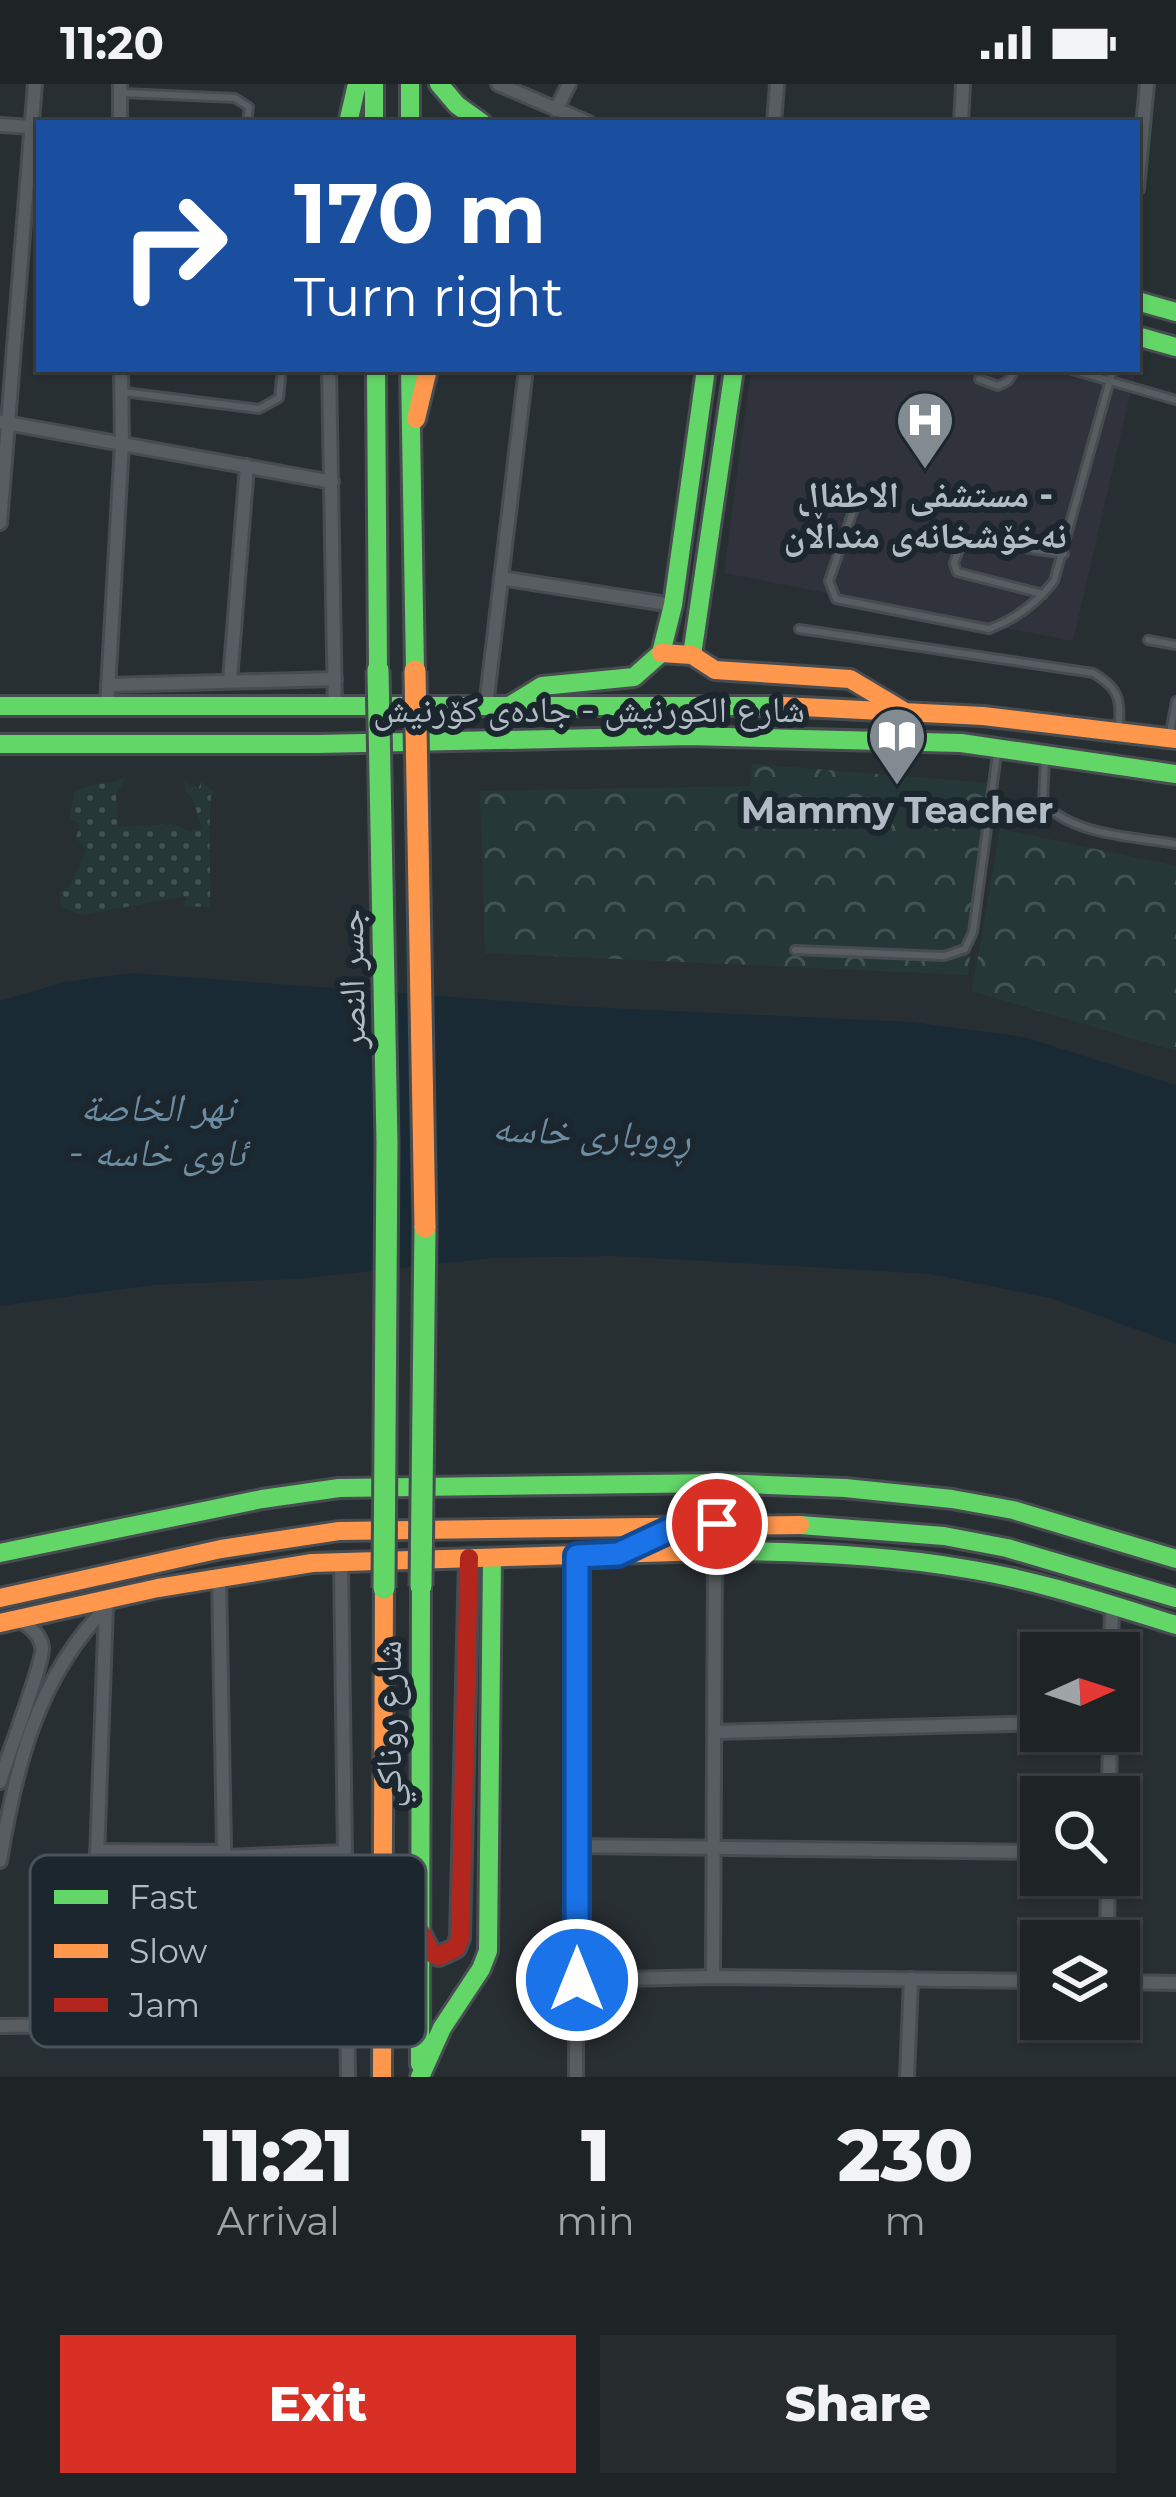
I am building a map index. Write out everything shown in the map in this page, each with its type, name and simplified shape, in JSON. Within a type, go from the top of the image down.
[{"type":"main road","points":[[349,120],[357,84]]},
{"type":"main road","points":[[374,84],[374,120]]},
{"type":"main road","points":[[410,84],[410,120]]},
{"type":"main road","points":[[439,84],[478,120]]},
{"type":"main road","points":[[1140,302],[1176,312]]},
{"type":"main road","points":[[1140,337],[1176,347]]},
{"type":"main road","name":"جسر النصر","points":[[376,372],[387,1142],[384,1588]]},
{"type":"main road","points":[[410,372],[410,447]]},
{"type":"main road","points":[[410,447],[427,372]]},
{"type":"main road","points":[[511,705],[542,686],[634,677],[661,653],[673,605],[706,372]]},
{"type":"main road","points":[[692,655],[734,372]]},
{"type":"main road","name":"جسر النصر","points":[[410,447],[426,1146],[421,1586]]},
{"type":"main road","points":[[661,653],[692,655],[715,670],[850,680],[902,710]]},
{"type":"main road","name":"شارع الكورنيش - جادەی کۆرنیش","points":[[0,706],[107,696],[335,709],[824,704],[1077,722],[1172,738]]},
{"type":"main road","name":"شارع الكورنيش - جادەی کۆرنیش","points":[[0,744],[318,744],[689,736],[961,743],[1176,774]]},
{"type":"main road","points":[[0,1553],[262,1499],[339,1488],[721,1483],[845,1487],[1013,1510],[1176,1559]]},
{"type":"main road","points":[[1007,1548],[1013,1510]]},
{"type":"main road","points":[[618,1554],[680,1525]]},
{"type":"main road","points":[[0,1598],[152,1564],[339,1531],[680,1525],[841,1526],[944,1536],[1007,1548],[1176,1598]]},
{"type":"main road","points":[[9,1621],[219,1576],[341,1561],[715,1551],[813,1552],[914,1561],[1014,1578],[1176,1625]]},
{"type":"main road","points":[[426,1943],[439,1956],[456,1948],[460,1938],[480,1558]]},
{"type":"main road","points":[[420,2077],[442,2028],[482,1969],[488,1951],[480,1558]]},
{"type":"main road","points":[[152,1564],[158,1588]]},
{"type":"main road","name":"شارع روناكي","points":[[420,1855],[421,1586]]},
{"type":"main road","name":"شارع روناكي","points":[[383,1855],[384,1588]]},
{"type":"main road","name":"شارع روناكي","points":[[382,2047],[382,2077]]},
{"type":"street","points":[[0,523],[4,422],[34,84]]},
{"type":"street","points":[[498,84],[581,120]]},
{"type":"street","points":[[556,110],[569,84]]},
{"type":"street","points":[[774,120],[777,84]]},
{"type":"street","points":[[961,120],[963,84]]},
{"type":"street","points":[[1140,157],[1147,84]]},
{"type":"street","points":[[120,88],[120,120]]},
{"type":"street","points":[[0,125],[31,127]]},
{"type":"street","points":[[121,372],[122,443],[107,696],[230,680],[335,680]]},
{"type":"street","points":[[329,372],[335,709]]},
{"type":"street","points":[[486,706],[526,372]]},
{"type":"street","points":[[4,422],[332,482]]},
{"type":"street","points":[[230,680],[247,466]]},
{"type":"street","points":[[501,578],[673,605]]},
{"type":"street","points":[[713,1976],[715,1551]]},
{"type":"street","points":[[576,2077],[577,1556]]},
{"type":"street","points":[[341,1561],[345,1855]]},
{"type":"street","points":[[219,1576],[224,1855]]},
{"type":"street","points":[[0,1861],[19,1767],[50,1686],[84,1630],[112,1602]]},
{"type":"street","points":[[97,1855],[112,1602]]},
{"type":"street","points":[[1111,1632],[1112,1605]]},
{"type":"street","points":[[0,1782],[43,1660],[34,1631],[9,1621]]},
{"type":"street","points":[[36,1678],[50,1686]]},
{"type":"street","points":[[714,1732],[1020,1724]]},
{"type":"street","points":[[578,1846],[1020,1852]]},
{"type":"street","points":[[97,1851],[345,1852]]},
{"type":"street","points":[[577,1980],[713,1976],[1020,1981]]},
{"type":"street","points":[[907,2077],[911,1979]]},
{"type":"street","points":[[1140,1982],[1176,1983]]},
{"type":"street","points":[[0,2026],[30,2025]]},
{"type":"street","points":[[347,2047],[348,2077]]},
{"type":"lane","points":[[120,88],[236,98],[249,107],[247,120]]},
{"type":"lane","points":[[122,392],[259,409],[279,398],[282,372]]},
{"type":"lane","points":[[979,379],[998,386],[1014,372]]},
{"type":"lane","points":[[1078,372],[1176,400]]},
{"type":"lane","points":[[854,508],[829,581],[830,592],[844,603],[989,629],[1007,622],[1054,581],[1113,372]]},
{"type":"lane","points":[[1043,594],[957,572],[954,563],[961,544],[978,542],[1064,554]]},
{"type":"lane","points":[[799,628],[1093,673],[1112,684],[1121,701],[1119,729]]},
{"type":"lane","points":[[1148,640],[1176,645]]},
{"type":"lane","points":[[1172,738],[1176,701]]},
{"type":"lane","points":[[795,950],[944,956],[965,949],[974,932],[998,751]]},
{"type":"lane","points":[[1045,755],[1043,802],[1056,816],[1088,829],[1176,844]]},
{"type":"shaded area","name":"مستشفى الاطفال - نەخۆشخانەی منداڵان","points":[[751,372],[1135,372],[1073,641],[724,573]]},
{"type":"green space","points":[[752,764],[987,783],[968,975],[485,953],[480,791],[751,786]]},
{"type":"green space","points":[[126,777],[116,794],[118,827],[172,824],[189,831],[202,829],[185,781],[198,790],[201,782],[216,793],[211,795],[210,809],[210,907],[184,906],[187,896],[81,915],[61,907],[60,892],[70,886],[87,850],[76,838],[80,824],[70,818],[74,792]]},
{"type":"green space","points":[[1000,829],[1176,866],[1176,1051],[972,991]]},
{"type":"water","name":"نهر الخاصة - ئاوی خاسە","points":[[131,973],[589,1007],[912,1022],[1024,1037],[1176,1085],[1176,1344],[1050,1298],[931,1274],[615,1256],[494,1258],[297,1279],[153,1285],[0,1306],[0,1001],[65,982]]},
{"type":"traffic: fast","points":[[349,120],[357,84]]},
{"type":"traffic: fast","points":[[374,84],[374,120]]},
{"type":"traffic: fast","points":[[410,84],[410,120]]},
{"type":"traffic: fast","points":[[439,84],[478,120]]},
{"type":"traffic: fast","points":[[1140,302],[1176,312]]},
{"type":"traffic: fast","points":[[1140,337],[1176,347]]},
{"type":"traffic: fast","points":[[376,372],[378,670]]},
{"type":"traffic: fast","points":[[410,372],[415,671]]},
{"type":"traffic: fast","points":[[511,705],[542,686],[634,677],[661,653],[673,605],[706,372]]},
{"type":"traffic: fast","points":[[692,655],[734,372]]},
{"type":"traffic: fast","points":[[378,670],[387,1142],[384,1588]]},
{"type":"traffic: fast","points":[[0,706],[782,706]]},
{"type":"traffic: fast","points":[[0,744],[318,744],[689,736],[961,743],[1176,774]]},
{"type":"traffic: fast","points":[[421,1586],[425,1227]]},
{"type":"traffic: fast","points":[[0,1553],[262,1499],[339,1488],[721,1483],[952,1499],[1013,1510],[1176,1559]]},
{"type":"traffic: fast","points":[[800,1525],[944,1536],[1007,1548],[1176,1598]]},
{"type":"traffic: fast","points":[[711,1551],[836,1554],[961,1568],[1042,1585],[1176,1625]]},
{"type":"traffic: fast","points":[[420,2077],[442,2028],[488,1951],[492,1558]]},
{"type":"traffic: fast","points":[[420,1855],[421,1586]]},
{"type":"traffic: fast","points":[[420,2047],[420,2064]]},
{"type":"traffic: slow","points":[[416,419],[427,372]]},
{"type":"traffic: slow","points":[[661,653],[692,655],[715,670],[850,679],[902,710]]},
{"type":"traffic: slow","points":[[415,671],[425,1227]]},
{"type":"traffic: slow","points":[[782,706],[983,716],[1176,739]]},
{"type":"traffic: slow","points":[[0,1598],[221,1549],[339,1531],[800,1525]]},
{"type":"traffic: slow","points":[[0,1623],[158,1588],[312,1563],[711,1551]]},
{"type":"traffic: slow","points":[[383,1855],[384,1588]]},
{"type":"traffic: slow","points":[[382,2047],[382,2077]]},
{"type":"traffic: jam","points":[[426,1943],[439,1956],[456,1948],[460,1938],[469,1558]]},
{"type":"place","name":"مستشفى الاطفال - نەخۆشخانەی منداڵان","points":[[925,471]]},
{"type":"place","name":"Mammy Teacher","points":[[897,787]]},
{"type":"route","points":[[577,1980],[577,1556],[618,1554],[680,1525],[717,1524]]},
{"type":"water label","name":"ڕووباری خاسە","points":[[592,1132]]}]
